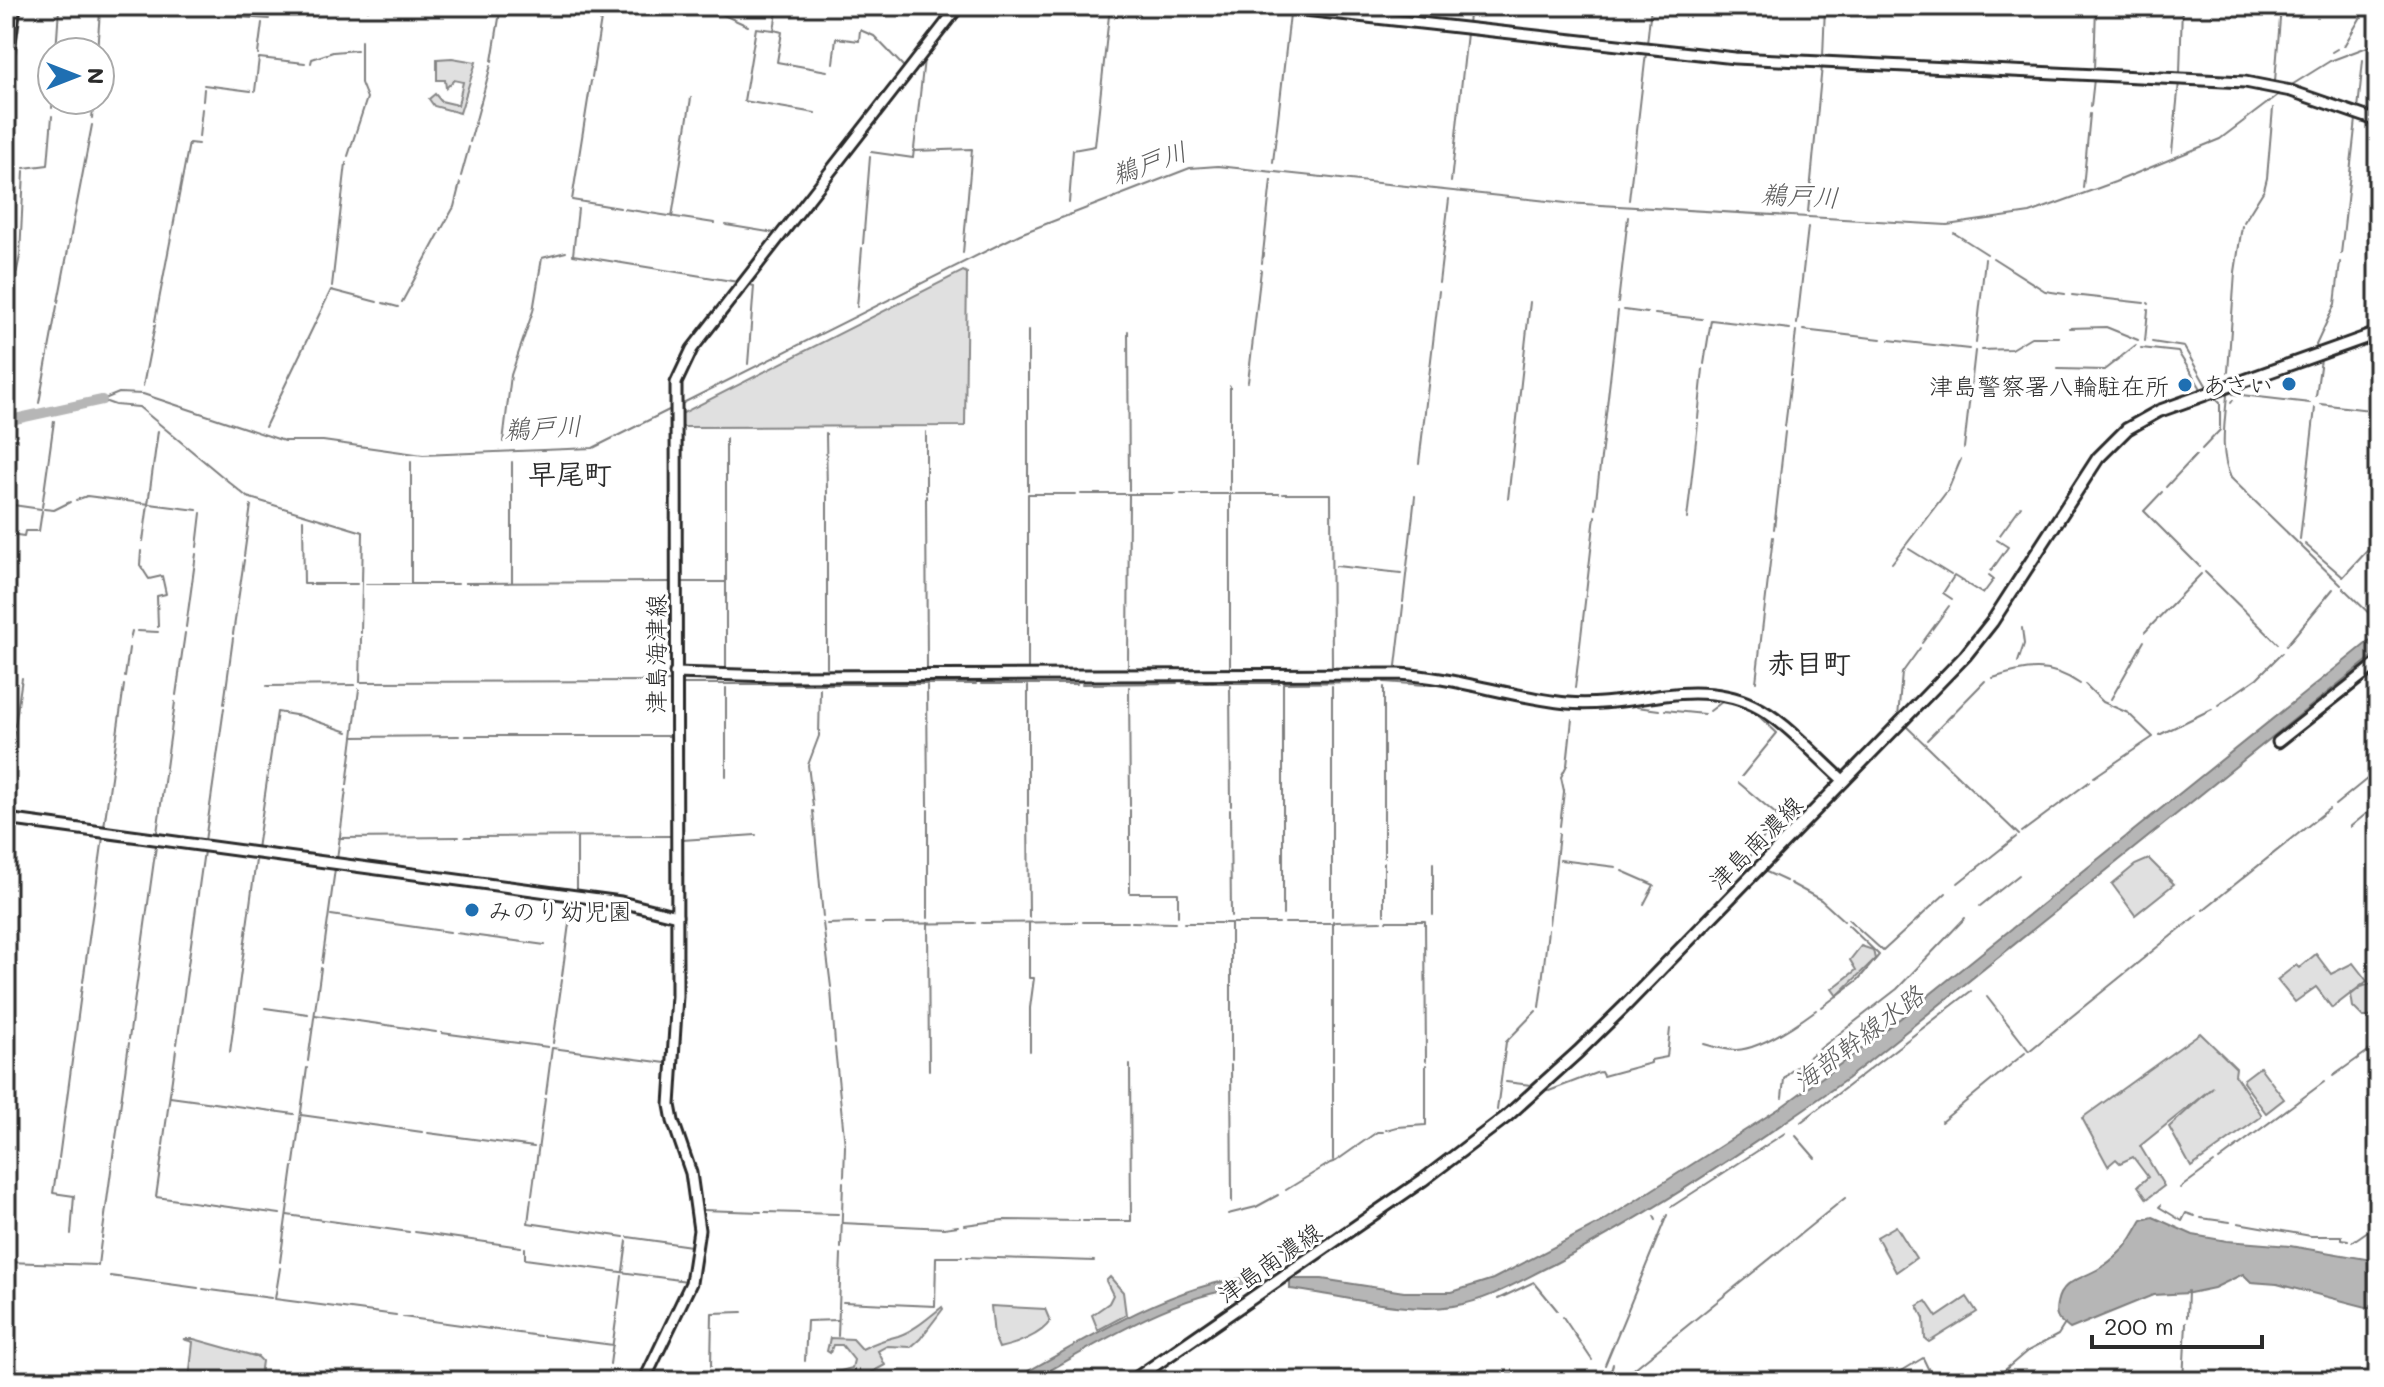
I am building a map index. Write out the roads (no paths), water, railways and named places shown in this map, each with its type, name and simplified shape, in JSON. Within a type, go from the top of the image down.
[{"type":"main road","name":"津島南濃線","points":[[1132,1381],[1423,1180],[1506,1117],[1578,1052],[1965,656],[1989,626],[2084,476],[2127,429],[2159,411],[2378,333]]},
{"type":"street","points":[[6,72],[15,6]]},
{"type":"street","name":"津島海津線","points":[[644,1381],[691,1283],[699,1230],[691,1173],[670,1105],[677,996],[674,408],[679,374],[692,349],[959,6]]},
{"type":"street","points":[[1268,6],[1735,58],[2217,79],[2286,89],[2378,121]]},
{"type":"street","points":[[2278,742],[2378,663]]},
{"type":"street","points":[[675,673],[777,676],[1398,674],[1438,678],[1541,700],[1575,703],[1708,692],[1735,697],[1776,716],[1844,781]]},
{"type":"street","points":[[6,819],[621,902],[677,916]]},
{"type":"waterway","points":[[239,6],[238,17],[269,19]]},
{"type":"waterway","points":[[368,10],[369,6]]},
{"type":"waterway","points":[[492,61],[501,6]]},
{"type":"waterway","points":[[592,77],[603,6]]},
{"type":"waterway","points":[[778,6],[774,30],[782,32],[777,62],[827,71]]},
{"type":"waterway","points":[[929,6],[941,17]]},
{"type":"waterway","points":[[1069,203],[1073,150],[1095,146],[1110,6]]},
{"type":"waterway","points":[[1468,24],[1470,6]]},
{"type":"waterway","points":[[1647,44],[1651,6],[1679,15],[1684,6]]},
{"type":"waterway","points":[[1823,57],[1825,6]]},
{"type":"waterway","points":[[2094,69],[2096,6]]},
{"type":"waterway","points":[[2180,73],[2182,6]]},
{"type":"waterway","points":[[2275,81],[2281,6]]},
{"type":"waterway","points":[[2365,10],[2367,6]]},
{"type":"waterway","points":[[706,7],[748,26]]},
{"type":"waterway","points":[[57,36],[59,9]]},
{"type":"waterway","points":[[89,10],[100,11],[98,36]]},
{"type":"waterway","points":[[1273,162],[1290,14]]},
{"type":"waterway","points":[[2344,46],[2362,15]]},
{"type":"waterway","points":[[258,54],[262,23]]},
{"type":"waterway","points":[[774,30],[756,28],[744,101],[815,113]]},
{"type":"waterway","points":[[833,63],[836,38],[859,41],[860,30],[874,36],[903,66]]},
{"type":"waterway","points":[[1451,182],[1467,33]]},
{"type":"waterway","points":[[348,156],[367,98],[361,83],[361,41]]},
{"type":"waterway","name":"鵜戸川","points":[[2290,86],[2330,61],[2378,43]]},
{"type":"waterway","points":[[2332,52],[2337,49]]},
{"type":"waterway","points":[[311,63],[312,59],[333,52],[357,50]]},
{"type":"waterway","points":[[1629,200],[1646,53]]},
{"type":"waterway","points":[[255,91],[259,58],[305,63]]},
{"type":"waterway","points":[[871,152],[913,158],[924,59]]},
{"type":"waterway","points":[[2358,109],[2363,60]]},
{"type":"waterway","points":[[470,142],[491,65]]},
{"type":"waterway","points":[[1808,212],[1822,66]]},
{"type":"waterway","points":[[2091,106],[2094,79]]},
{"type":"waterway","points":[[591,81],[572,200],[620,208]]},
{"type":"waterway","points":[[2172,152],[2179,82]]},
{"type":"waterway","points":[[204,85],[251,91]]},
{"type":"waterway","points":[[203,101],[204,89]]},
{"type":"waterway","name":"鵜戸川","points":[[679,405],[1020,234],[1190,168],[1218,166],[1566,203],[1947,225],[2030,213],[2115,182],[2220,139],[2282,92]]},
{"type":"waterway","points":[[672,217],[691,98]]},
{"type":"waterway","points":[[2244,222],[2264,190],[2273,108]]},
{"type":"waterway","points":[[199,137],[202,109]]},
{"type":"waterway","points":[[2083,188],[2090,114]]},
{"type":"waterway","points":[[24,168],[48,165],[52,116]]},
{"type":"waterway","points":[[2341,254],[2356,119]]},
{"type":"waterway","points":[[58,302],[92,125]]},
{"type":"waterway","points":[[155,321],[189,143],[198,144]]},
{"type":"waterway","points":[[461,176],[469,147]]},
{"type":"waterway","points":[[913,151],[972,149],[963,253]]},
{"type":"waterway","points":[[863,244],[870,157]]},
{"type":"waterway","points":[[332,286],[346,163]]},
{"type":"waterway","points":[[13,289],[20,256],[24,171]]},
{"type":"waterway","points":[[1262,263],[1271,180]]},
{"type":"waterway","points":[[441,230],[454,207],[460,183]]},
{"type":"waterway","points":[[1439,283],[1449,199]]},
{"type":"waterway","points":[[578,209],[573,255],[738,282]]},
{"type":"waterway","points":[[624,209],[714,223]]},
{"type":"waterway","points":[[1618,303],[1628,217]]},
{"type":"waterway","points":[[726,225],[775,233]]},
{"type":"waterway","points":[[2228,372],[2235,272],[2242,226]]},
{"type":"waterway","points":[[1797,324],[1808,227]]},
{"type":"waterway","points":[[1954,233],[1987,254]]},
{"type":"waterway","points":[[402,302],[439,234]]},
{"type":"waterway","points":[[857,307],[862,248]]},
{"type":"waterway","points":[[503,442],[511,375],[533,311],[542,258],[566,252]]},
{"type":"waterway","points":[[1993,258],[2045,291],[2065,294]]},
{"type":"waterway","points":[[1976,343],[1985,259]]},
{"type":"waterway","points":[[2317,348],[2335,304],[2340,262]]},
{"type":"waterway","points":[[1248,382],[1261,270]]},
{"type":"waterway","points":[[747,284],[754,286],[748,364]]},
{"type":"waterway","points":[[265,427],[331,290],[377,302]]},
{"type":"waterway","points":[[1419,463],[1439,291]]},
{"type":"waterway","points":[[6,318],[11,294]]},
{"type":"waterway","points":[[2072,295],[2144,303]]},
{"type":"waterway","points":[[1508,499],[1530,302]]},
{"type":"waterway","points":[[383,303],[398,307]]},
{"type":"waterway","points":[[39,403],[57,306]]},
{"type":"waterway","points":[[1624,310],[1647,313]]},
{"type":"waterway","points":[[2145,341],[2148,310]]},
{"type":"waterway","points":[[1595,509],[1618,311]]},
{"type":"waterway","points":[[1655,314],[1702,319]]},
{"type":"waterway","points":[[1704,364],[1711,320],[1790,329]]},
{"type":"waterway","points":[[143,386],[155,325]]},
{"type":"waterway","points":[[2069,328],[2106,327],[2138,340]]},
{"type":"waterway","points":[[1803,330],[1881,339]]},
{"type":"waterway","points":[[1028,331],[1028,490]]},
{"type":"waterway","points":[[1128,331],[1129,490]]},
{"type":"waterway","points":[[1791,375],[1796,331]]},
{"type":"waterway","points":[[1981,350],[2011,349],[2031,337],[2059,337]]},
{"type":"waterway","points":[[1889,340],[1969,349]]},
{"type":"waterway","points":[[2152,342],[2184,347],[2207,387]]},
{"type":"waterway","points":[[2058,369],[2104,370],[2136,345]]},
{"type":"waterway","points":[[2141,348],[2178,352],[2200,387]]},
{"type":"waterway","points":[[1964,448],[1975,351]]},
{"type":"waterway","points":[[2316,396],[2321,359]]},
{"type":"waterway","points":[[1698,418],[1703,369]]},
{"type":"waterway","points":[[1785,427],[1791,379]]},
{"type":"waterway","points":[[1230,386],[1230,490]]},
{"type":"waterway","name":"鵜戸川","points":[[102,400],[119,393],[143,394],[284,441],[323,441],[423,455],[593,448],[673,408]]},
{"type":"waterway","points":[[2233,394],[2310,403]]},
{"type":"waterway","points":[[2227,395],[2224,448],[2231,478],[2341,585]]},
{"type":"waterway","points":[[2202,449],[2220,430],[2220,403],[2214,397]]},
{"type":"waterway","name":"鵜戸川","points":[[6,421],[102,400]]},
{"type":"waterway","points":[[104,401],[139,407],[247,497],[363,532],[361,633]]},
{"type":"waterway","points":[[2320,404],[2378,411]]},
{"type":"waterway","points":[[2300,539],[2315,408]]},
{"type":"waterway","points":[[42,507],[54,421]]},
{"type":"waterway","points":[[1687,519],[1698,423]]},
{"type":"waterway","points":[[143,541],[158,431]]},
{"type":"waterway","points":[[926,432],[926,493]]},
{"type":"waterway","points":[[1774,529],[1785,432]]},
{"type":"waterway","points":[[826,433],[827,494]]},
{"type":"waterway","points":[[726,439],[726,667]]},
{"type":"waterway","points":[[2166,487],[2196,455]]},
{"type":"waterway","points":[[1892,563],[1948,490],[1961,459]]},
{"type":"waterway","points":[[411,462],[411,584]]},
{"type":"waterway","points":[[512,462],[512,582]]},
{"type":"waterway","points":[[2162,492],[2144,511],[2200,567]]},
{"type":"waterway","points":[[1028,668],[1028,494],[1076,494]]},
{"type":"waterway","points":[[1081,494],[1176,494]]},
{"type":"waterway","points":[[1128,668],[1129,494]]},
{"type":"waterway","points":[[1181,494],[1279,494]]},
{"type":"waterway","points":[[1230,494],[1230,667]]},
{"type":"waterway","points":[[1283,494],[1331,494],[1332,667]]},
{"type":"waterway","points":[[76,500],[87,496],[197,510]]},
{"type":"waterway","points":[[827,496],[827,667]]},
{"type":"waterway","points":[[926,496],[927,668]]},
{"type":"waterway","points":[[1403,602],[1415,496]]},
{"type":"waterway","points":[[44,509],[54,510],[70,502]]},
{"type":"waterway","points":[[6,504],[41,509]]},
{"type":"waterway","points":[[244,556],[251,505]]},
{"type":"waterway","points":[[2000,535],[2021,506]]},
{"type":"waterway","points":[[6,550],[10,534],[24,536],[25,531],[39,531],[42,511]]},
{"type":"waterway","points":[[197,547],[201,513]]},
{"type":"waterway","points":[[1575,688],[1595,516]]},
{"type":"waterway","points":[[303,520],[304,584],[357,584]]},
{"type":"waterway","points":[[1756,682],[1773,537]]},
{"type":"waterway","points":[[2305,544],[2343,577],[2378,539]]},
{"type":"waterway","points":[[1991,571],[2008,547],[1997,540]]},
{"type":"waterway","points":[[1909,549],[1951,575]]},
{"type":"waterway","points":[[141,551],[140,565],[149,579],[162,576],[166,594],[157,596],[158,627]]},
{"type":"waterway","points":[[186,627],[196,554]]},
{"type":"waterway","points":[[233,634],[244,560]]},
{"type":"waterway","points":[[1336,566],[1401,573]]},
{"type":"waterway","points":[[2205,572],[2278,644]]},
{"type":"waterway","points":[[2145,632],[2201,574]]},
{"type":"waterway","points":[[1952,599],[1943,593],[1954,576],[1983,594],[1994,579],[1989,575]]},
{"type":"waterway","points":[[465,583],[672,582]]},
{"type":"waterway","points":[[679,582],[725,582]]},
{"type":"waterway","points":[[366,584],[458,584]]},
{"type":"waterway","points":[[2343,588],[2378,622]]},
{"type":"waterway","points":[[2286,646],[2333,589]]},
{"type":"waterway","points":[[1396,666],[1403,606]]},
{"type":"waterway","points":[[1922,643],[1949,606]]},
{"type":"waterway","points":[[2018,662],[2024,644],[2022,628]]},
{"type":"waterway","points":[[130,639],[132,631]]},
{"type":"waterway","points":[[137,631],[158,632]]},
{"type":"waterway","points":[[176,695],[185,633]]},
{"type":"waterway","points":[[360,682],[361,637]]},
{"type":"waterway","points":[[224,704],[233,638]]},
{"type":"waterway","points":[[2111,699],[2144,641]]},
{"type":"waterway","points":[[125,677],[129,648]]},
{"type":"waterway","points":[[1898,717],[1902,673],[1920,648]]},
{"type":"waterway","points":[[2218,705],[2257,678],[2282,653]]},
{"type":"waterway","points":[[1993,678],[2038,669],[2058,673],[2080,684]]},
{"type":"waterway","points":[[15,726],[22,678]]},
{"type":"waterway","points":[[360,682],[671,681]]},
{"type":"waterway","points":[[1927,740],[1985,681]]},
{"type":"waterway","points":[[1283,915],[1283,683],[1379,682]]},
{"type":"waterway","points":[[1384,682],[1426,685]]},
{"type":"waterway","points":[[1082,684],[1177,683]]},
{"type":"waterway","points":[[1183,683],[1279,683]]},
{"type":"waterway","points":[[679,684],[774,684]]},
{"type":"waterway","points":[[778,684],[875,684]]},
{"type":"waterway","points":[[880,684],[976,684]]},
{"type":"waterway","points":[[981,684],[1077,684]]},
{"type":"waterway","points":[[2085,684],[2103,702],[2128,713],[2153,737],[2094,777]]},
{"type":"waterway","points":[[104,827],[124,685]]},
{"type":"waterway","points":[[267,686],[355,685]]},
{"type":"waterway","points":[[927,686],[928,806]]},
{"type":"waterway","points":[[1028,686],[1028,806]]},
{"type":"waterway","points":[[1230,686],[1231,806]]},
{"type":"waterway","points":[[1332,686],[1332,916]]},
{"type":"waterway","points":[[1129,687],[1130,806]]},
{"type":"waterway","points":[[1384,687],[1384,857]]},
{"type":"waterway","points":[[726,688],[726,776]]},
{"type":"waterway","points":[[813,806],[808,765],[819,736],[820,688]]},
{"type":"waterway","points":[[347,785],[359,689]]},
{"type":"waterway","points":[[157,833],[175,702]]},
{"type":"waterway","points":[[1710,711],[1722,702]]},
{"type":"waterway","points":[[1637,707],[1659,710]]},
{"type":"waterway","points":[[205,841],[224,708]]},
{"type":"waterway","points":[[2159,735],[2212,709]]},
{"type":"waterway","points":[[1665,710],[1704,714]]},
{"type":"waterway","points":[[1742,776],[1777,733],[1752,710]]},
{"type":"waterway","points":[[257,849],[277,712],[301,716],[348,732]]},
{"type":"waterway","points":[[1560,826],[1564,791],[1561,777],[1567,765],[1572,719]]},
{"type":"waterway","points":[[1906,726],[2019,835]]},
{"type":"waterway","points":[[6,793],[14,731]]},
{"type":"waterway","points":[[353,737],[459,736]]},
{"type":"waterway","points":[[465,736],[670,736]]},
{"type":"waterway","points":[[2335,805],[2378,770]]},
{"type":"waterway","points":[[2022,832],[2089,782]]},
{"type":"waterway","points":[[1739,783],[1777,815],[1766,832]]},
{"type":"waterway","points":[[337,859],[346,790]]},
{"type":"waterway","points":[[2350,827],[2378,804]]},
{"type":"waterway","points":[[2203,910],[2329,809]]},
{"type":"waterway","points":[[928,810],[928,918]]},
{"type":"waterway","points":[[1028,810],[1029,917]]},
{"type":"waterway","points":[[1130,810],[1130,893],[1178,893],[1178,916]]},
{"type":"waterway","points":[[1230,810],[1231,916]]},
{"type":"waterway","points":[[813,811],[823,917]]},
{"type":"waterway","points":[[6,814],[28,817]]},
{"type":"waterway","points":[[1549,924],[1559,834]]},
{"type":"waterway","points":[[682,840],[756,835]]},
{"type":"waterway","points":[[465,837],[672,836]]},
{"type":"waterway","points":[[83,982],[103,837]]},
{"type":"waterway","points":[[339,838],[459,837]]},
{"type":"waterway","points":[[1749,870],[1744,865],[1764,837]]},
{"type":"waterway","points":[[1958,883],[2016,837]]},
{"type":"waterway","points":[[577,838],[577,892]]},
{"type":"waterway","points":[[129,1039],[156,846]]},
{"type":"waterway","points":[[177,1044],[204,851]]},
{"type":"waterway","points":[[230,1052],[256,860]]},
{"type":"waterway","points":[[1560,860],[1616,867]]},
{"type":"waterway","points":[[1384,863],[1384,915]]},
{"type":"waterway","points":[[1433,863],[1433,915]]},
{"type":"waterway","points":[[322,963],[335,869]]},
{"type":"waterway","points":[[1762,870],[1786,881]]},
{"type":"waterway","points":[[1622,871],[1654,885],[1644,904]]},
{"type":"waterway","points":[[1980,906],[2019,875]]},
{"type":"waterway","points":[[1790,883],[1821,900],[1844,921]]},
{"type":"waterway","points":[[1848,919],[1883,951],[1946,893]]},
{"type":"waterway","points":[[562,976],[572,901]]},
{"type":"waterway","points":[[331,915],[450,932]]},
{"type":"waterway","points":[[1987,997],[2029,1051],[2197,915]]},
{"type":"waterway","name":"海部幹線水路","points":[[1782,1098],[1784,1079],[1790,1072],[1897,989],[1965,918]]},
{"type":"waterway","points":[[1333,921],[1333,1061]]},
{"type":"waterway","points":[[1335,922],[1381,921]]},
{"type":"waterway","points":[[1386,921],[1425,921],[1426,1061]]},
{"type":"waterway","points":[[982,923],[1077,922]]},
{"type":"waterway","points":[[1083,922],[1128,922]]},
{"type":"waterway","points":[[1132,922],[1175,923]]},
{"type":"waterway","points":[[823,923],[831,987]]},
{"type":"waterway","points":[[827,924],[857,923]]},
{"type":"waterway","points":[[865,923],[874,923]]},
{"type":"waterway","points":[[928,923],[929,1070]]},
{"type":"waterway","points":[[882,924],[975,923]]},
{"type":"waterway","points":[[1029,923],[1029,978],[1034,978],[1030,1051]]},
{"type":"waterway","points":[[1184,923],[1279,923]]},
{"type":"waterway","points":[[1231,923],[1231,1061]]},
{"type":"waterway","points":[[1285,923],[1332,923]]},
{"type":"waterway","points":[[1822,1007],[1858,980],[1879,955],[1848,925]]},
{"type":"waterway","points":[[1542,982],[1548,930]]},
{"type":"waterway","points":[[456,933],[545,945]]},
{"type":"waterway","points":[[308,1061],[321,968]]},
{"type":"waterway","points":[[553,1043],[562,980]]},
{"type":"waterway","points":[[1539,1007],[1542,985]]},
{"type":"waterway","points":[[59,1158],[82,986]]},
{"type":"waterway","points":[[831,990],[835,1043]]},
{"type":"waterway","points":[[1801,1122],[1971,991]]},
{"type":"waterway","points":[[265,1008],[308,1014]]},
{"type":"waterway","points":[[1704,1044],[1746,1049],[1778,1035],[1816,1010]]},
{"type":"waterway","points":[[1497,1110],[1506,1042],[1536,1011]]},
{"type":"waterway","points":[[315,1015],[436,1032]]},
{"type":"waterway","points":[[1547,1089],[1549,1091],[1596,1073],[1601,1072],[1603,1076],[1667,1057],[1670,1029]]},
{"type":"waterway","points":[[442,1033],[548,1047]]},
{"type":"waterway","points":[[116,1138],[129,1043]]},
{"type":"waterway","points":[[2333,1076],[2378,1044]]},
{"type":"waterway","points":[[546,1094],[552,1048],[666,1063]]},
{"type":"waterway","points":[[835,1048],[845,1146],[844,1176]]},
{"type":"waterway","points":[[163,1145],[176,1050]]},
{"type":"waterway","points":[[1941,1122],[2025,1053]]},
{"type":"waterway","points":[[1083,1221],[1131,1221],[1130,1065]]},
{"type":"waterway","points":[[1231,1065],[1232,1202]]},
{"type":"waterway","points":[[1333,1065],[1333,1160]]},
{"type":"waterway","points":[[1386,1130],[1426,1125],[1426,1065]]},
{"type":"waterway","points":[[294,1163],[307,1068]]},
{"type":"waterway","points":[[1506,1082],[1531,1085]]},
{"type":"waterway","points":[[2219,1160],[2324,1082]]},
{"type":"waterway","points":[[170,1097],[294,1114]]},
{"type":"waterway","points":[[532,1195],[545,1099]]},
{"type":"waterway","points":[[301,1115],[422,1132]]},
{"type":"waterway","points":[[1286,1190],[1336,1161],[1377,1132],[1383,1132]]},
{"type":"waterway","points":[[428,1133],[534,1147]]},
{"type":"waterway","points":[[1671,1207],[1785,1133]]},
{"type":"waterway","points":[[1796,1136],[1815,1158]]},
{"type":"waterway","points":[[102,1238],[115,1141]]},
{"type":"waterway","points":[[163,1148],[156,1197],[280,1214]]},
{"type":"waterway","points":[[58,1161],[53,1193],[74,1196],[71,1234]]},
{"type":"waterway","points":[[2180,1188],[2214,1163]]},
{"type":"waterway","points":[[280,1262],[293,1167]]},
{"type":"waterway","points":[[841,1248],[843,1182]]},
{"type":"waterway","points":[[1228,1214],[1256,1207],[1278,1195]]},
{"type":"waterway","points":[[1619,1381],[1845,1198]]},
{"type":"waterway","points":[[531,1199],[528,1223],[624,1237]]},
{"type":"waterway","points":[[2161,1205],[2159,1207],[2182,1221],[2186,1213],[2195,1216]]},
{"type":"waterway","points":[[702,1210],[761,1212]]},
{"type":"waterway","points":[[765,1212],[838,1214]]},
{"type":"waterway","points":[[287,1215],[409,1232]]},
{"type":"waterway","points":[[1605,1365],[1667,1215]]},
{"type":"waterway","points":[[1654,1216],[1656,1220]]},
{"type":"waterway","points":[[2201,1218],[2230,1222]]},
{"type":"waterway","points":[[965,1225],[1003,1220],[1079,1221]]},
{"type":"waterway","points":[[842,1223],[958,1226]]},
{"type":"waterway","points":[[2238,1223],[2311,1236],[2342,1236],[2342,1239],[2348,1240]]},
{"type":"waterway","points":[[2352,1242],[2378,1224]]},
{"type":"waterway","points":[[415,1232],[521,1247]]},
{"type":"waterway","points":[[628,1237],[691,1246]]},
{"type":"waterway","points":[[6,1262],[98,1265],[101,1241]]},
{"type":"waterway","points":[[623,1271],[627,1241]]},
{"type":"waterway","points":[[525,1248],[525,1259],[687,1281]]},
{"type":"waterway","points":[[838,1336],[841,1254]]},
{"type":"waterway","points":[[843,1302],[935,1306],[936,1257],[962,1257]]},
{"type":"waterway","points":[[967,1257],[1094,1261]]},
{"type":"waterway","points":[[280,1268],[275,1299],[396,1315]]},
{"type":"waterway","points":[[110,1276],[198,1288]]},
{"type":"waterway","points":[[618,1309],[622,1276]]},
{"type":"waterway","points":[[1498,1299],[1534,1282],[1557,1310]]},
{"type":"waterway","points":[[203,1289],[271,1298]]},
{"type":"waterway","points":[[2187,1317],[2188,1291]]},
{"type":"waterway","points":[[711,1366],[712,1313],[742,1312]]},
{"type":"waterway","points":[[610,1364],[617,1313]]},
{"type":"waterway","points":[[403,1317],[540,1336]]},
{"type":"waterway","points":[[1563,1317],[1592,1360]]},
{"type":"waterway","points":[[805,1361],[807,1321],[838,1320]]},
{"type":"waterway","points":[[2183,1381],[2186,1323]]},
{"type":"waterway","points":[[1992,1381],[2026,1352],[2058,1335],[2065,1324]]},
{"type":"waterway","points":[[543,1336],[613,1345]]},
{"type":"waterway","points":[[1885,1381],[1923,1358],[1934,1381]]},
{"type":"waterway","points":[[1613,1364],[1611,1371],[1617,1380]]},
{"type":"waterway","points":[[6,1365],[55,1381]]},
{"type":"waterway","points":[[2148,1381],[2158,1375],[2181,1376]]},
{"type":"place","name":"あさい","points":[[2289,384]]},
{"type":"place","name":"津島警察署八輪駐在所","points":[[2185,385]]},
{"type":"place","name":"みのり幼児園","points":[[472,910]]},
{"type":"district","name":"早尾町","points":[[570,473]]},
{"type":"district","name":"赤目町","points":[[1809,662]]}]
